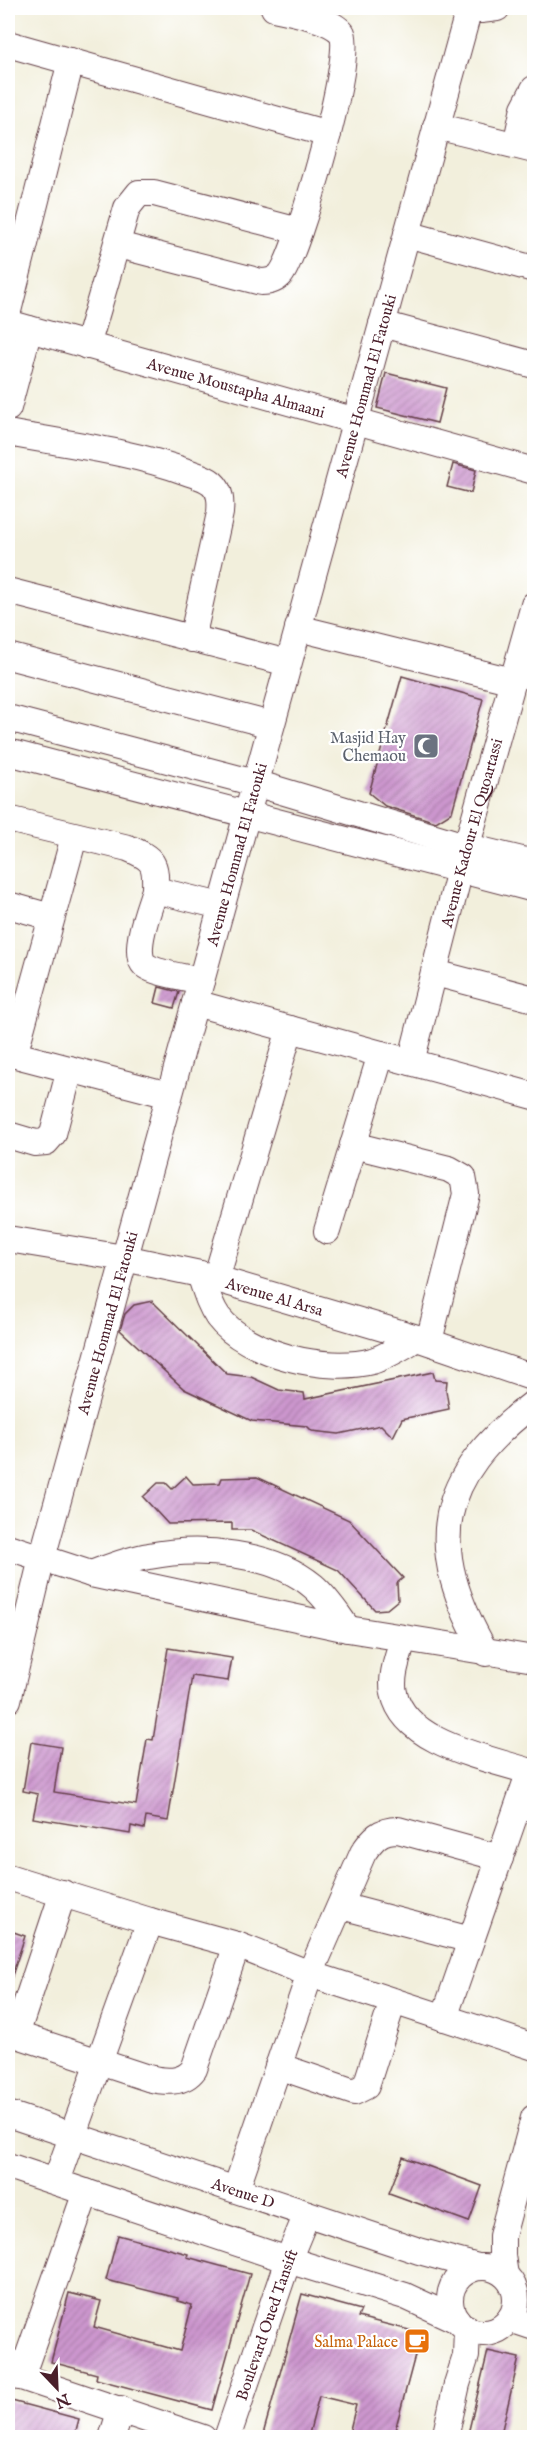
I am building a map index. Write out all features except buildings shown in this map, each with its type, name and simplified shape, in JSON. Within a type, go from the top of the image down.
[{"type":"street","points":[[118,245],[261,282],[269,282],[281,274],[299,231],[328,134],[345,56],[345,40],[343,34],[326,22],[274,8]]},
{"type":"street","points":[[467,8],[481,10],[497,8]]},
{"type":"street","name":"Avenue Hommad El Fatouki","points":[[8,1700],[42,1558],[407,234],[467,8]]},
{"type":"street","points":[[8,44],[328,134]]},
{"type":"street","points":[[8,311],[71,62]]},
{"type":"street","points":[[436,126],[525,147],[524,108],[534,89]]},
{"type":"street","points":[[87,346],[127,208],[139,193],[147,192],[299,231]]},
{"type":"street","points":[[407,234],[534,269]]},
{"type":"street","points":[[382,324],[534,365]]},
{"type":"street","points":[[8,408],[18,326]]},
{"type":"street","name":"Avenue Moustapha Almaani","points":[[18,326],[534,471]]},
{"type":"street","points":[[8,433],[174,467],[212,483],[218,490],[221,502],[220,513],[192,639]]},
{"type":"street","points":[[8,591],[288,663]]},
{"type":"street","name":"Avenue Kadour El Quoartassi","points":[[411,1062],[534,604]]},
{"type":"street","points":[[298,628],[513,681]]},
{"type":"street","points":[[8,656],[271,725]]},
{"type":"street","points":[[8,718],[255,783],[464,858],[534,889]]},
{"type":"street","points":[[8,752],[247,814],[464,858],[534,863]]},
{"type":"street","points":[[8,819],[74,837],[128,848],[149,858],[156,870],[155,890],[139,950],[140,960],[148,967],[198,992],[290,1029],[534,1096]]},
{"type":"street","points":[[74,837],[10,1054],[169,1095]]},
{"type":"street","points":[[155,890],[221,906]]},
{"type":"street","points":[[8,905],[51,917]]},
{"type":"street","points":[[435,973],[534,999]]},
{"type":"street","points":[[290,1029],[208,1277],[212,1308],[231,1330],[258,1346],[326,1365],[361,1363],[423,1340],[464,1206],[465,1181],[461,1174],[449,1169],[353,1145]]},
{"type":"street","points":[[327,1231],[381,1054]]},
{"type":"street","points":[[8,1136],[35,1143],[46,1142],[53,1134],[70,1069]]},
{"type":"street","name":"Avenue Al Arsa","points":[[8,1239],[124,1258],[208,1277],[533,1371]]},
{"type":"street","points":[[486,1653],[464,1612],[452,1573],[447,1545],[450,1515],[460,1484],[476,1456],[488,1442],[534,1403]]},
{"type":"street","points":[[8,1547],[91,1574],[348,1629],[534,1659]]},
{"type":"street","points":[[91,1574],[148,1556],[185,1551],[215,1552],[249,1558],[279,1567],[303,1578],[321,1593],[348,1629]]},
{"type":"street","points":[[403,1639],[393,1678],[394,1692],[405,1719],[421,1733],[437,1741],[532,1772],[444,2018]]},
{"type":"street","points":[[236,2189],[310,1974],[363,1853],[371,1841],[387,1830],[398,1830],[500,1858]]},
{"type":"street","points":[[8,1877],[237,1945],[310,1974],[534,2047]]},
{"type":"street","points":[[63,1893],[12,2034],[162,2081],[177,2081],[194,2069],[237,1945]]},
{"type":"street","points":[[341,1906],[471,1940]]},
{"type":"street","points":[[56,2181],[150,1921]]},
{"type":"street","points":[[278,2066],[354,2092],[366,2086],[393,2001]]},
{"type":"street","name":"Avenue D","points":[[8,2114],[504,2280]]},
{"type":"street","points":[[9,2172],[56,2181],[423,2303],[469,2327],[498,2329],[510,2319],[515,2307],[493,2251],[502,2236],[534,2118]]},
{"type":"street","points":[[87,2192],[14,2377],[121,2409],[203,2438]]},
{"type":"street","name":"Boulevard Oued Tansift","points":[[227,2438],[288,2260],[307,2214]]},
{"type":"street","points":[[469,2327],[451,2308],[452,2290],[460,2276],[504,2280]]},
{"type":"street","points":[[510,2319],[534,2327]]},
{"type":"street","points":[[446,2438],[469,2327]]},
{"type":"street","points":[[112,2438],[121,2409]]},
{"type":"place","name":"Masjid Hay Chemaou","points":[[426,746]]},
{"type":"place","name":"Salma Palace","points":[[417,2341]]}]
